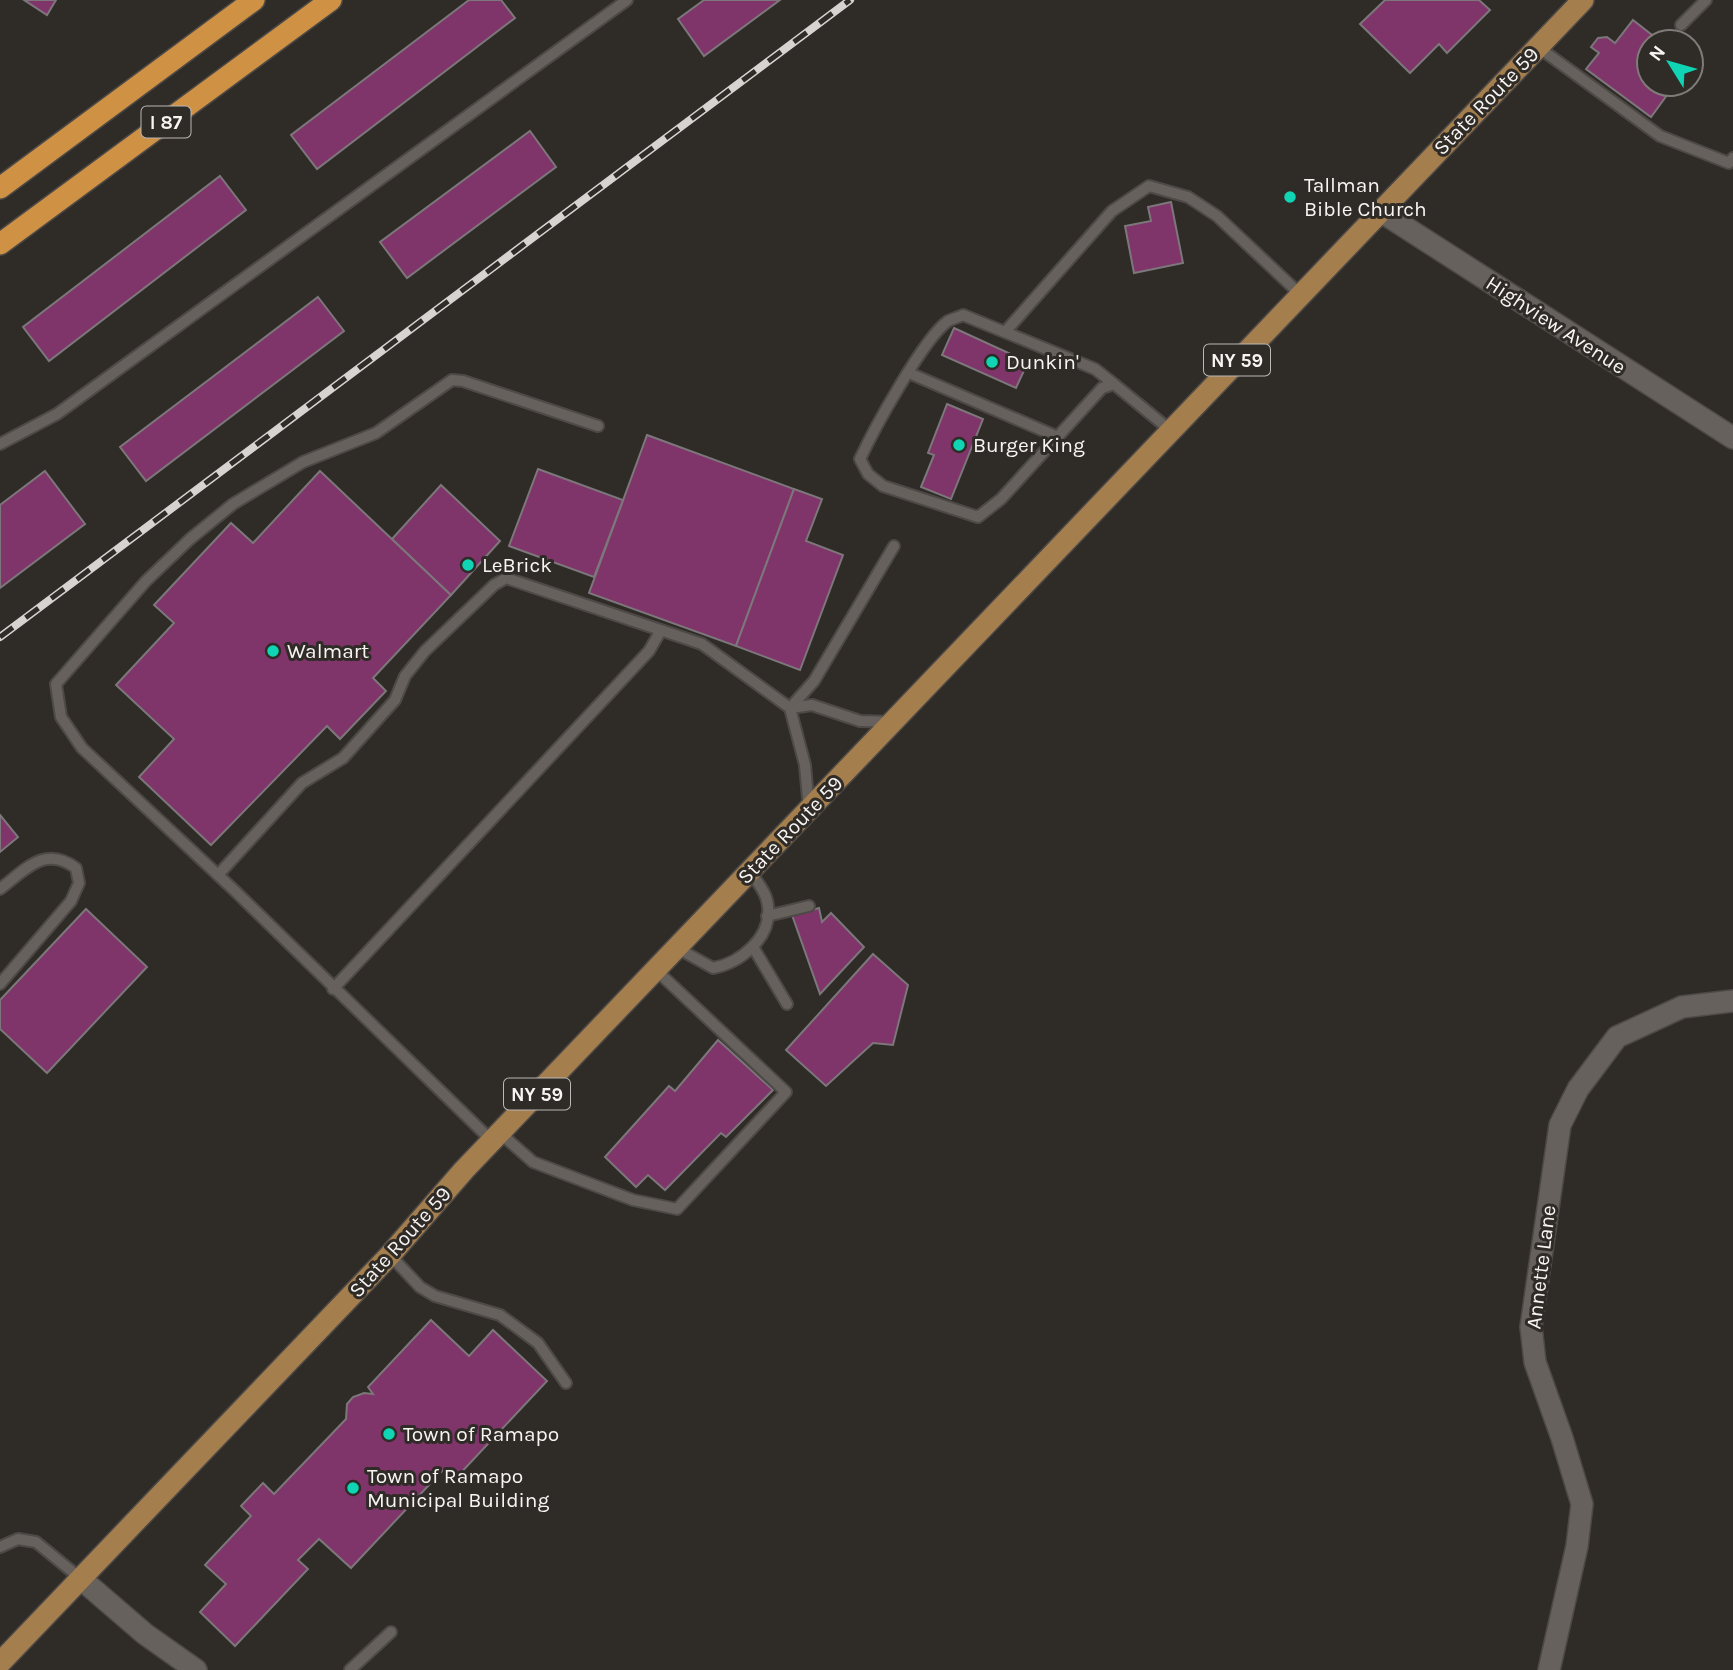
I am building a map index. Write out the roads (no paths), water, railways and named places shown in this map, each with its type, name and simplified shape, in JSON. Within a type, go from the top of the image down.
[{"type":"highway","name":"I 87","points":[[0,188],[254,0]]},
{"type":"highway","name":"I 87","points":[[0,244],[331,0]]},
{"type":"main road","name":"State Route 59","points":[[0,1663],[390,1255],[496,1137],[1583,0]]},
{"type":"street","name":"Highview Avenue","points":[[1380,211],[1733,438]]},
{"type":"street","name":"Annette Lane","points":[[1549,1670],[1577,1546],[1582,1504],[1535,1362],[1531,1327],[1560,1125],[1578,1089],[1617,1037],[1682,1007],[1733,1001]]},
{"type":"street","points":[[80,1578],[145,1634],[196,1670]]},
{"type":"lane","points":[[0,444],[57,414],[627,0]]},
{"type":"lane","points":[[1681,25],[1706,0]]},
{"type":"lane","points":[[1538,47],[1660,136],[1729,163],[1733,158]]},
{"type":"lane","points":[[1006,332],[1112,211],[1149,187],[1188,197],[1217,216],[1300,294]]},
{"type":"lane","points":[[1114,384],[1102,388],[1001,499],[978,517],[883,486],[868,474],[860,459],[873,431],[909,373],[947,322],[964,315],[1095,369],[1114,384],[1170,430]]},
{"type":"lane","points":[[909,373],[1058,437]]},
{"type":"lane","points":[[598,426],[463,381],[452,380],[376,433],[303,462],[233,504],[190,538],[146,581],[56,684],[61,717],[82,748],[218,875],[333,989],[496,1137],[533,1162],[633,1200],[677,1209],[786,1092],[656,970]]},
{"type":"lane","points":[[790,708],[814,681],[894,546]]},
{"type":"lane","points":[[218,875],[302,783],[343,758],[395,700],[405,676],[425,651],[506,578],[702,645],[790,708],[805,765],[810,809]]},
{"type":"lane","points":[[333,989],[649,651],[660,632]]},
{"type":"lane","points":[[790,708],[811,705],[860,721],[893,722]]},
{"type":"lane","points":[[0,889],[47,858],[62,858],[76,868],[79,883],[71,901],[0,984]]},
{"type":"lane","points":[[677,948],[713,968],[729,965],[752,947],[763,932],[767,916],[764,892],[750,871]]},
{"type":"lane","points":[[767,916],[809,906]]},
{"type":"lane","points":[[752,947],[787,1004]]},
{"type":"lane","points":[[390,1255],[420,1287],[435,1296],[500,1315],[538,1343],[566,1383]]},
{"type":"lane","points":[[0,1547],[18,1539],[36,1542],[80,1578]]},
{"type":"lane","points":[[350,1670],[391,1632]]},
{"type":"railway","points":[[0,637],[850,0]]},
{"type":"place","name":"Tallman Bible Church","points":[[1290,197]]},
{"type":"place","name":"Dunkin'","points":[[992,362]]},
{"type":"place","name":"Burger King","points":[[959,445]]},
{"type":"place","name":"LeBrick","points":[[468,565]]},
{"type":"place","name":"Walmart","points":[[273,651]]},
{"type":"place","name":"Town of Ramapo","points":[[389,1434]]},
{"type":"place","name":"Town of Ramapo Municipal Building","points":[[353,1488]]}]
